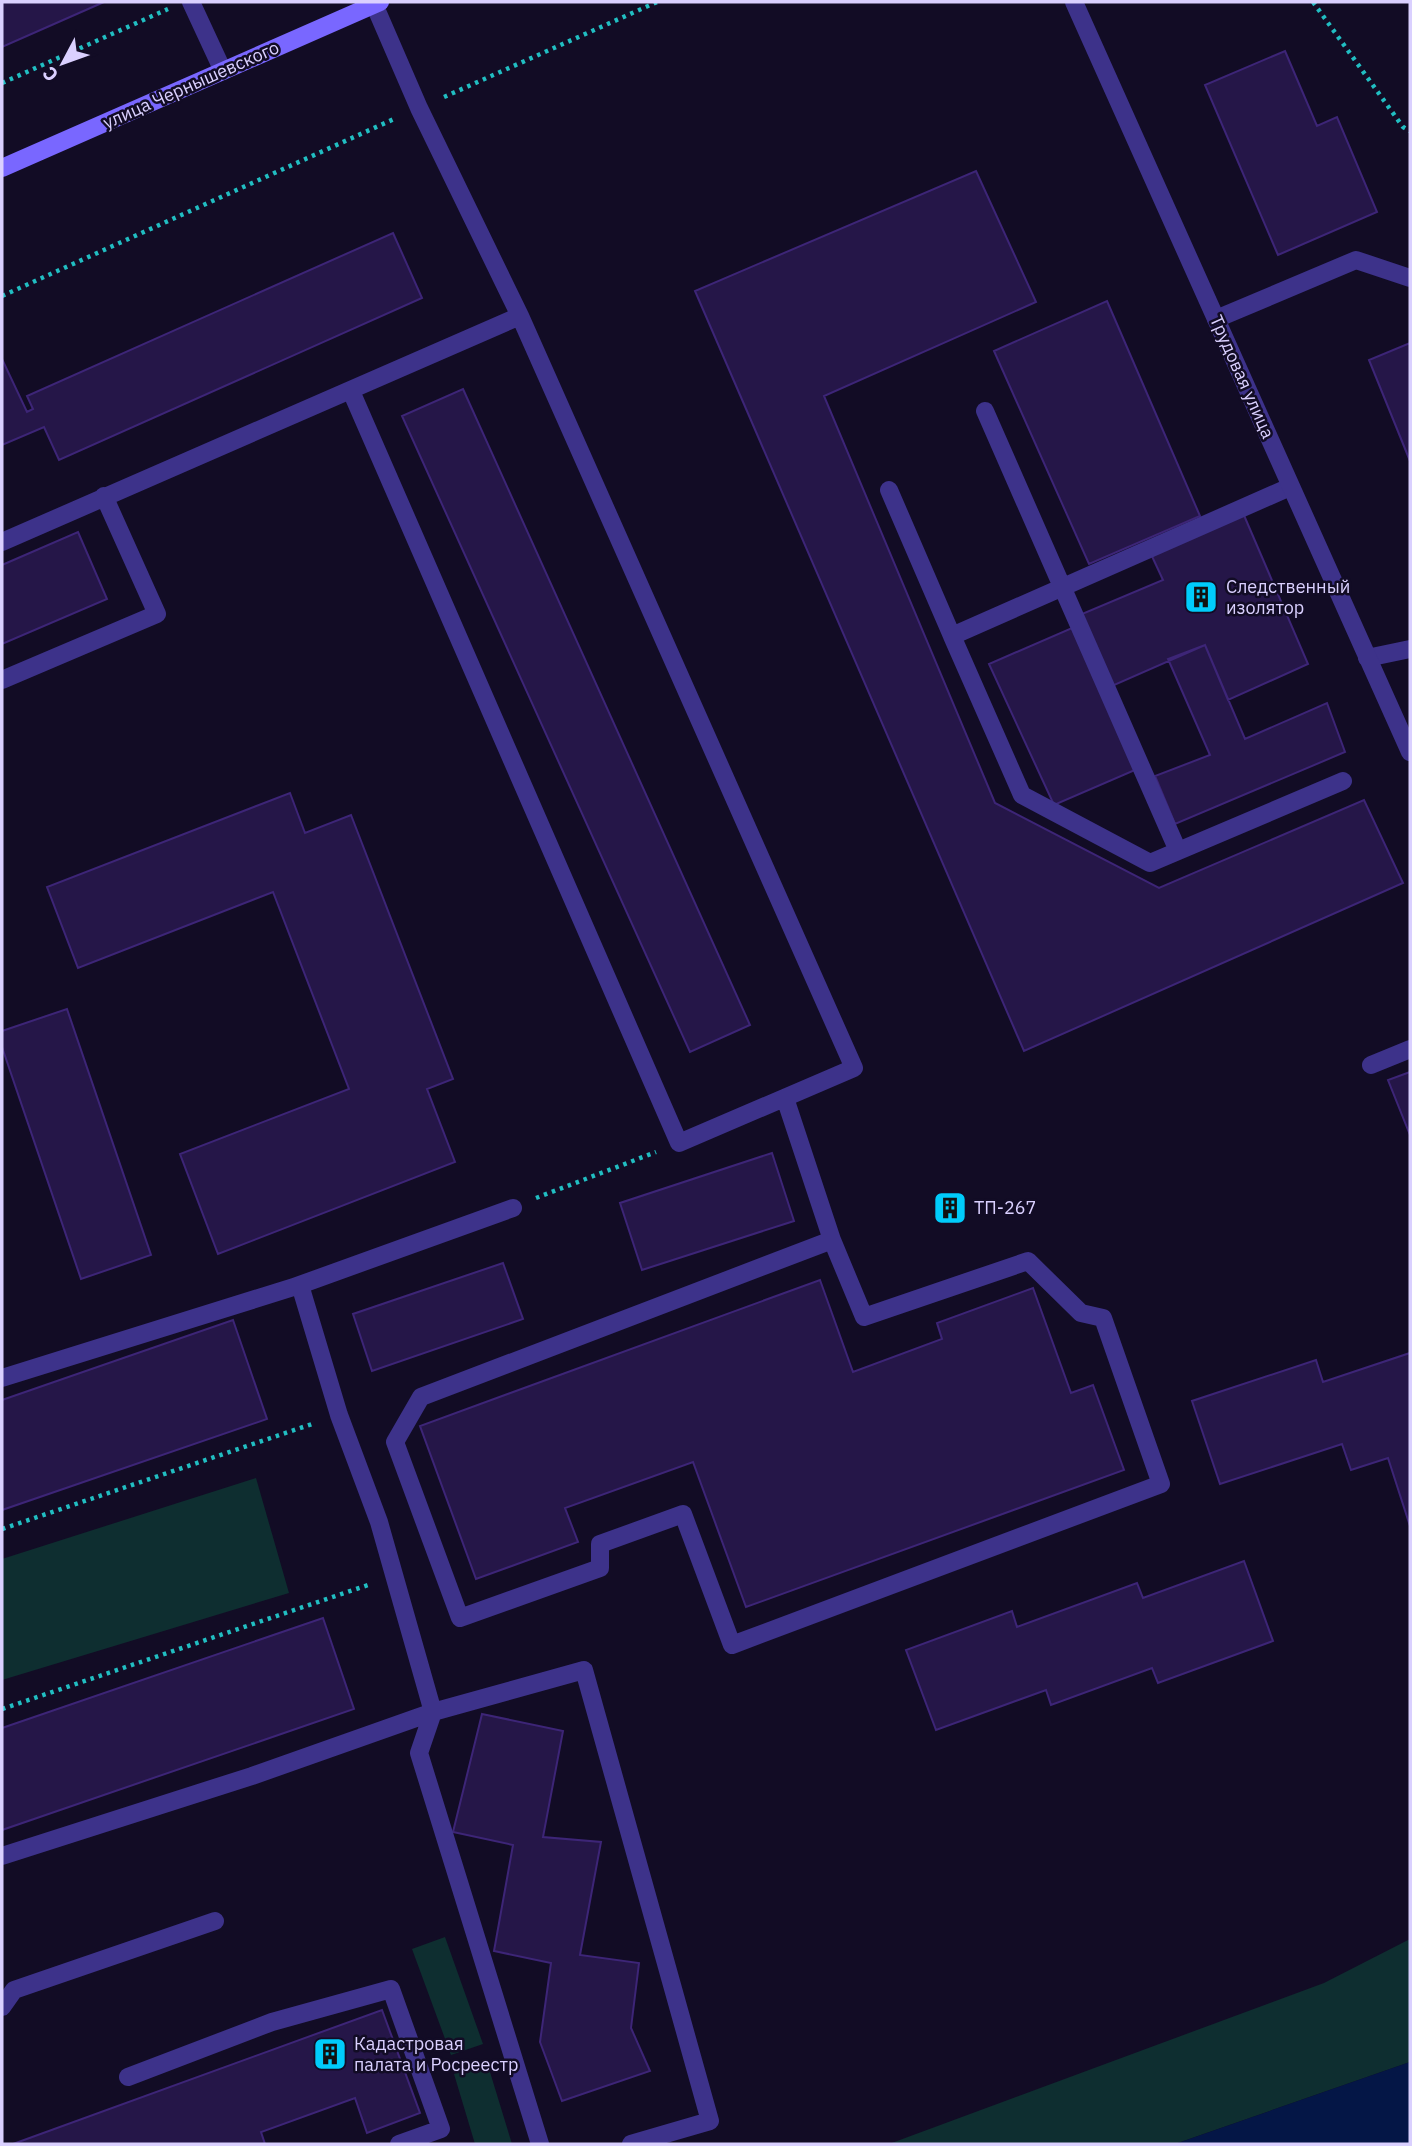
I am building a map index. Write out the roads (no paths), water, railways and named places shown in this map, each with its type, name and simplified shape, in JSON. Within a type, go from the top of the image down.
[{"type":"main road","name":"улица Чернышевского","points":[[2,168],[377,3]]},
{"type":"street","points":[[191,2],[223,71]]},
{"type":"street","name":"Трудовая улица","points":[[1074,2],[1410,750]]},
{"type":"street","points":[[351,391],[679,1143],[854,1068],[520,316],[419,108],[377,3]]},
{"type":"street","points":[[1216,319],[1356,260],[1410,278]]},
{"type":"street","points":[[2,542],[520,316]]},
{"type":"street","points":[[985,411],[1178,851]]},
{"type":"street","points":[[952,636],[1290,487]]},
{"type":"street","points":[[889,490],[1022,795],[1150,863],[1343,781]]},
{"type":"street","points":[[2,680],[157,614],[104,496]]},
{"type":"street","points":[[1367,658],[1410,649]]},
{"type":"street","points":[[1371,1065],[1410,1048]]},
{"type":"street","points":[[785,1098],[832,1240],[863,1317],[1028,1261],[1081,1313],[1103,1318],[1161,1484],[732,1645],[683,1514],[600,1544],[600,1568],[460,1618],[395,1442],[421,1397],[832,1240]]},
{"type":"street","points":[[294,1287],[513,1208]]},
{"type":"street","points":[[2,1378],[300,1285],[339,1415],[396,1576],[433,1712],[419,1753],[540,2144]]},
{"type":"street","points":[[2,1856],[253,1776],[433,1712],[584,1670],[710,2121],[631,2144]]},
{"type":"street","points":[[2,2007],[14,1990],[215,1921]]},
{"type":"street","points":[[128,2077],[272,2022],[391,1989],[441,2129],[399,2144]]},
{"type":"water","points":[[1410,2062],[1410,2144],[1175,2144]]},
{"type":"place","name":"Следственный изолятор","points":[[1201,597]]},
{"type":"place","name":"ТП-267","points":[[950,1208]]},
{"type":"place","name":"Кадастровая палата и Росреестр","points":[[330,2054]]}]
